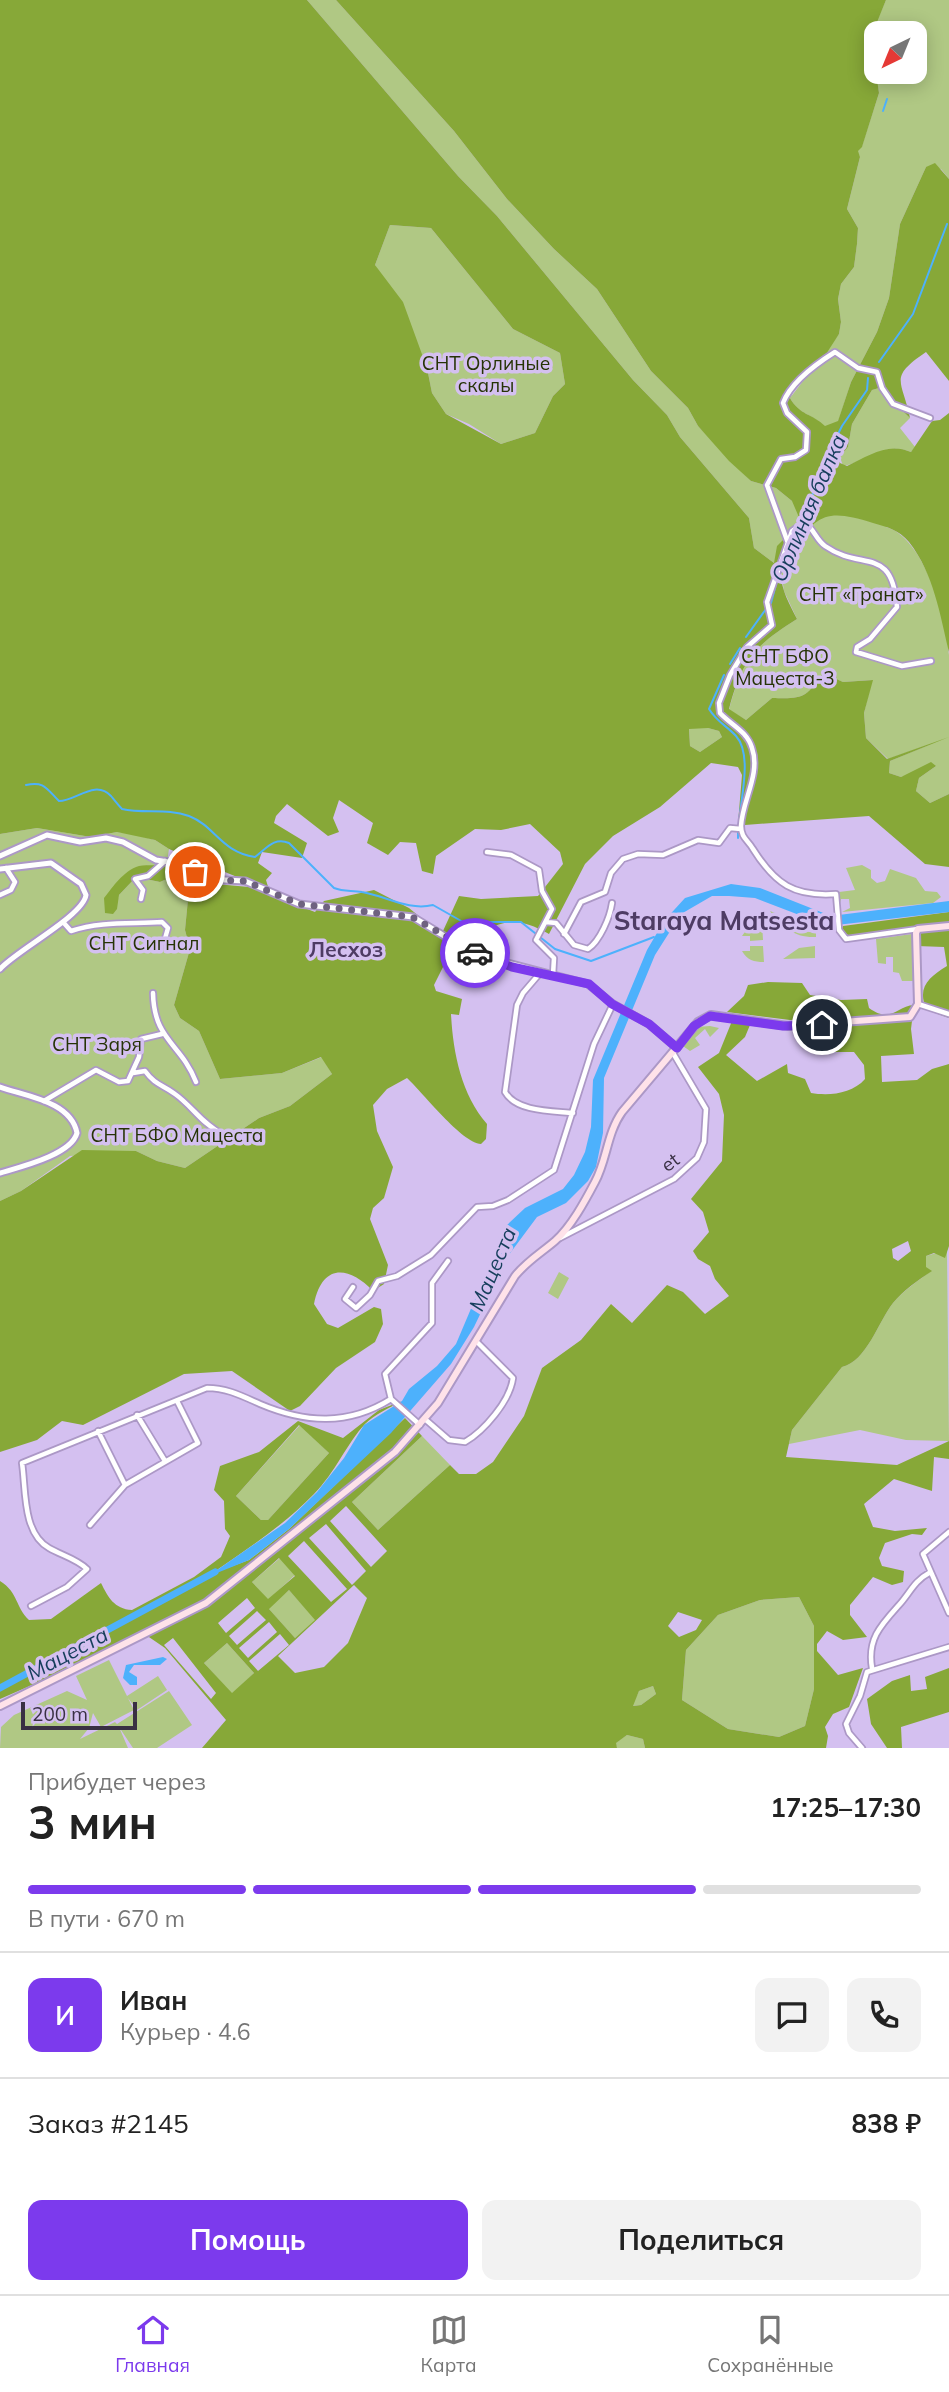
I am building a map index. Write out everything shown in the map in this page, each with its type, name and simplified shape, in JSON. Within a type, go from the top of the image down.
[{"type":"main road","points":[[0,1706],[206,1603],[386,1460],[423,1423],[474,1339],[523,1266],[555,1241],[596,1180],[618,1117],[694,1026],[710,1016],[783,1026],[905,1019],[914,1013],[918,1004],[914,942],[918,929],[949,926]]},
{"type":"street","points":[[788,544],[767,485],[781,459],[796,457],[806,450],[807,432],[787,412],[783,403],[793,387],[812,369],[835,352],[858,368],[877,372],[882,388],[893,404],[930,418]]},
{"type":"street","points":[[918,929],[846,939],[839,929],[836,894],[808,895],[786,886],[765,867],[744,838],[741,829],[754,758],[748,738],[722,715],[719,703],[741,656],[772,625],[767,601],[794,528],[803,523],[810,526],[826,547],[841,555],[881,566],[890,573],[897,607],[870,639],[857,647],[856,652],[902,666],[931,661]]},
{"type":"street","points":[[564,934],[580,904],[605,892],[611,873],[623,859],[638,854],[663,855],[698,840],[719,843],[730,828],[741,829]]},
{"type":"street","points":[[0,856],[47,835],[80,842],[106,838],[123,842],[156,860],[181,864],[209,880],[245,881],[299,904],[412,917],[476,953],[512,967],[589,984],[612,1004],[640,1018],[675,1051]]},
{"type":"street","points":[[487,852],[511,855],[539,870],[542,891],[552,905],[536,942],[554,958],[553,975]]},
{"type":"street","points":[[141,899],[143,890],[135,879],[148,876],[164,861]]},
{"type":"street","points":[[0,969],[83,905],[86,895],[80,884],[51,863],[3,868]]},
{"type":"street","points":[[0,895],[11,890],[15,882],[3,868]]},
{"type":"street","points":[[545,922],[556,923],[579,948],[591,947],[610,912],[611,903]]},
{"type":"street","points":[[62,921],[71,931],[91,925],[113,927],[125,923],[162,922],[168,928],[164,942]]},
{"type":"street","points":[[541,972],[520,997],[517,1005],[505,1092],[512,1101],[526,1107],[573,1113]]},
{"type":"street","points":[[153,993],[155,1018],[162,1034],[186,1061],[196,1082]]},
{"type":"street","points":[[353,1287],[345,1298],[356,1308],[370,1295],[378,1281],[400,1275],[431,1255],[477,1207],[493,1206],[508,1200],[554,1170],[594,1044],[612,1004]]},
{"type":"street","points":[[918,1004],[949,1014]]},
{"type":"street","points":[[44,1101],[76,1085],[92,1071],[100,1071],[123,1084],[132,1074],[141,1039],[162,1034]]},
{"type":"street","name":"et","points":[[555,1241],[674,1179],[697,1158],[705,1142],[706,1109],[675,1051]]},
{"type":"street","points":[[132,1074],[145,1071],[158,1086],[175,1094],[198,1118],[222,1134]]},
{"type":"street","points":[[0,1087],[44,1101],[71,1119],[76,1137],[68,1146],[44,1159],[0,1173]]},
{"type":"street","points":[[448,1261],[432,1283],[432,1322],[385,1374],[392,1400],[411,1417],[449,1440],[465,1442],[480,1431],[513,1381],[512,1376],[474,1339]]},
{"type":"street","points":[[31,1606],[67,1587],[87,1569],[46,1546],[39,1538],[24,1497],[23,1463],[207,1388],[229,1390],[285,1415],[324,1421],[368,1413],[392,1400]]},
{"type":"street","points":[[90,1525],[125,1485],[199,1442],[177,1401]]},
{"type":"street","points":[[138,1415],[165,1461]]},
{"type":"street","points":[[98,1432],[125,1485]]},
{"type":"street","points":[[949,1532],[923,1554],[929,1573],[949,1613]]},
{"type":"street","points":[[872,1668],[871,1651],[878,1628],[913,1585],[929,1573]]},
{"type":"street","points":[[862,1748],[846,1724],[860,1696],[866,1674],[872,1668],[949,1647]]},
{"type":"green space","points":[[0,0],[307,0],[458,176],[497,216],[633,380],[667,415],[680,437],[749,518],[754,548],[774,563],[777,546],[801,522],[792,501],[776,488],[751,481],[729,461],[698,426],[688,408],[651,371],[597,289],[554,249],[507,199],[454,131],[336,0],[886,0],[877,21],[864,21],[864,84],[878,84],[879,93],[862,147],[858,151],[860,157],[847,209],[858,228],[857,244],[854,267],[841,284],[838,299],[841,322],[839,334],[819,365],[795,388],[790,398],[798,408],[825,426],[838,421],[851,382],[877,332],[889,298],[900,224],[926,167],[935,163],[949,179],[949,381],[926,352],[906,368],[901,380],[910,418],[879,388],[872,390],[852,424],[848,447],[840,457],[840,463],[847,466],[886,449],[911,452],[932,421],[940,420],[949,413],[949,652],[925,567],[909,542],[897,532],[883,526],[846,516],[826,517],[802,537],[781,574],[784,592],[797,619],[760,646],[752,656],[739,678],[729,709],[746,720],[772,698],[797,697],[808,692],[823,673],[843,682],[873,680],[864,713],[866,738],[887,759],[949,737],[890,761],[889,773],[901,777],[931,762],[936,766],[919,778],[916,791],[930,803],[949,794],[949,867],[925,864],[869,816],[745,825],[737,835],[742,775],[738,767],[711,763],[660,807],[613,836],[585,864],[549,934],[524,923],[513,922],[494,926],[458,942],[443,931],[459,896],[481,899],[538,896],[563,864],[560,852],[530,824],[501,830],[475,829],[436,856],[433,874],[422,871],[416,843],[400,842],[388,855],[367,843],[373,823],[339,800],[333,818],[339,832],[328,836],[287,804],[276,816],[274,823],[307,843],[302,858],[262,852],[258,863],[272,873],[266,880],[269,890],[169,849],[155,840],[117,832],[91,837],[37,828],[0,834]],"holes":[[[390,225],[431,228],[513,329],[560,353],[565,384],[553,396],[535,433],[501,444],[446,414],[432,393],[427,368],[403,302],[375,265]],[[708,728],[719,731],[722,737],[700,752],[690,746],[689,729]]]},
{"type":"green space","points":[[307,0],[336,0],[454,131],[507,199],[554,249],[597,289],[651,371],[688,408],[698,426],[751,481],[776,488],[792,501],[914,517],[886,527],[900,534],[922,562],[944,621],[949,655],[949,794],[930,803],[916,791],[919,778],[936,766],[901,777],[889,773],[890,761],[931,744],[888,759],[866,738],[864,713],[872,680],[843,682],[823,674],[803,695],[772,698],[746,720],[729,710],[739,678],[752,656],[760,646],[797,619],[784,591],[781,571],[809,526],[801,522],[774,563],[754,548],[749,518],[680,437],[667,415],[633,380],[497,216],[458,176]]},
{"type":"green space","points":[[886,0],[949,0],[949,179],[941,169],[926,167],[900,224],[889,298],[877,332],[851,382],[838,422],[825,427],[798,408],[790,398],[839,334],[841,322],[838,299],[841,284],[854,267],[857,244],[858,228],[847,209],[860,157],[857,151],[862,146],[879,93],[878,84],[928,84],[928,21],[877,21]]},
{"type":"green space","name":"СНТ Орлиные скалы","points":[[390,225],[431,228],[513,329],[560,353],[565,384],[553,396],[535,433],[501,444],[469,424],[446,414],[432,393],[427,368],[375,265]]},
{"type":"green space","points":[[879,388],[910,418],[900,428],[915,447],[911,452],[901,449],[884,450],[843,466],[840,457],[848,447],[852,424],[872,390]]},
{"type":"green space","points":[[689,728],[719,731],[722,737],[700,752],[690,746]]},
{"type":"green space","points":[[37,828],[91,837],[117,832],[129,833],[155,840],[169,849],[167,862],[123,876],[117,902],[119,895],[136,877],[160,882],[171,877],[182,879],[189,889],[185,930],[190,949],[174,1005],[180,1018],[199,1031],[220,1079],[282,1073],[322,1057],[332,1074],[290,1106],[259,1118],[185,1168],[157,1161],[136,1151],[70,1156],[21,1191],[0,1201],[0,834]]},
{"type":"green space","points":[[167,862],[205,883],[249,887],[315,912],[324,901],[374,890],[409,908],[454,945],[434,985],[436,991],[462,999],[459,1015],[451,1014],[454,1043],[465,1086],[487,1124],[486,1139],[481,1144],[464,1135],[407,1078],[387,1089],[373,1105],[377,1131],[393,1167],[384,1198],[373,1208],[370,1219],[388,1265],[384,1284],[373,1291],[354,1276],[345,1273],[330,1275],[323,1281],[314,1304],[327,1324],[338,1328],[374,1307],[381,1309],[383,1324],[375,1342],[336,1368],[300,1406],[290,1411],[232,1371],[184,1374],[83,1425],[62,1421],[37,1440],[0,1452],[0,1201],[21,1191],[82,1150],[136,1151],[157,1161],[185,1168],[259,1118],[290,1106],[332,1074],[321,1057],[282,1073],[220,1079],[199,1031],[180,1018],[174,1005],[190,949],[185,930],[189,889],[182,879],[171,877],[160,882],[136,877],[119,895],[117,909],[113,914],[105,913],[104,898],[123,875],[139,866]]},
{"type":"green space","points":[[862,865],[871,870],[871,878],[877,883],[885,881],[890,869],[916,878],[925,891],[937,892],[941,897],[933,903],[842,912],[850,908],[849,899],[841,899],[840,903],[839,892],[855,890],[846,868]]},
{"type":"green space","points":[[770,911],[797,922],[796,930],[816,933],[816,937],[802,936],[789,930]]},
{"type":"green space","points":[[949,912],[949,1018],[927,1010],[923,995],[930,979],[947,966],[944,947],[917,946],[921,929],[845,937],[841,932],[843,926]]},
{"type":"green space","points":[[762,923],[763,940],[750,941],[750,936],[742,936],[749,926]]},
{"type":"green space","points":[[912,934],[914,981],[902,981],[899,973],[893,972],[893,957],[886,957],[886,964],[878,963],[876,939]]},
{"type":"green space","points":[[750,946],[763,946],[764,962],[746,957],[742,951],[750,951]]},
{"type":"green space","points":[[815,946],[815,958],[783,959],[799,948]]},
{"type":"green space","points":[[768,982],[802,983],[810,995],[841,1000],[867,999],[869,1008],[883,1014],[914,1005],[911,1029],[914,1054],[881,1056],[882,1082],[917,1080],[932,1069],[949,1064],[949,1246],[945,1258],[934,1253],[926,1256],[926,1267],[932,1271],[893,1303],[865,1349],[851,1363],[842,1367],[792,1430],[786,1457],[897,1465],[949,1441],[949,1459],[934,1457],[932,1491],[894,1479],[864,1504],[873,1527],[895,1531],[927,1528],[922,1535],[912,1534],[885,1543],[879,1558],[882,1566],[904,1571],[903,1582],[892,1585],[873,1577],[850,1605],[850,1615],[867,1637],[843,1640],[827,1631],[817,1644],[817,1651],[838,1675],[863,1668],[849,1707],[833,1714],[825,1727],[828,1736],[826,1748],[645,1748],[643,1739],[627,1735],[616,1743],[617,1748],[202,1748],[226,1720],[165,1648],[146,1635],[0,1699],[0,1581],[11,1590],[29,1620],[51,1619],[101,1583],[116,1605],[132,1610],[194,1577],[221,1557],[230,1536],[225,1529],[224,1501],[214,1490],[220,1466],[259,1452],[298,1421],[343,1438],[379,1410],[402,1401],[365,1424],[335,1468],[302,1506],[211,1574],[249,1560],[289,1529],[405,1418],[422,1436],[352,1502],[378,1530],[450,1465],[459,1474],[476,1474],[493,1462],[524,1416],[542,1368],[581,1340],[611,1304],[632,1323],[667,1285],[683,1292],[705,1314],[729,1296],[715,1279],[710,1266],[698,1259],[693,1251],[709,1232],[703,1212],[691,1199],[722,1161],[724,1115],[719,1094],[698,1067],[719,1053],[732,1021],[750,1025],[745,1037],[726,1055],[757,1081],[787,1064],[788,1073],[805,1079],[811,1093],[840,1093],[854,1088],[865,1079],[864,1065],[854,1052],[834,1052],[819,1019],[790,1020],[727,1012],[744,996],[748,985]],"holes":[[[908,1241],[911,1251],[898,1261],[893,1258],[892,1249]],[[299,1425],[329,1453],[268,1520],[261,1520],[236,1496]],[[346,1506],[387,1551],[371,1567],[330,1521]],[[326,1524],[366,1571],[352,1585],[309,1538]],[[304,1541],[347,1589],[331,1602],[288,1556]],[[279,1558],[295,1576],[268,1599],[252,1582]],[[354,1585],[367,1598],[348,1643],[324,1667],[295,1673],[278,1656]],[[289,1590],[315,1620],[295,1638],[269,1609]],[[799,1597],[814,1626],[814,1689],[805,1726],[779,1737],[728,1729],[682,1700],[686,1650],[718,1615],[760,1600]],[[247,1598],[255,1608],[226,1633],[218,1623]],[[257,1611],[266,1620],[237,1645],[229,1636]],[[678,1612],[702,1620],[696,1630],[679,1637],[668,1626]],[[269,1622],[277,1632],[248,1658],[239,1648]],[[280,1634],[289,1645],[258,1671],[249,1661]],[[173,1638],[216,1693],[211,1699],[164,1645]],[[227,1643],[254,1673],[232,1693],[204,1663]],[[653,1686],[656,1694],[641,1705],[633,1706],[639,1691]]]},
{"type":"green space","points":[[697,1027],[719,1028],[710,1037],[705,1029],[695,1038],[700,1045],[690,1051],[683,1046]]},
{"type":"green space","points":[[947,1250],[949,1441],[906,1440],[860,1430],[789,1444],[792,1430],[842,1367],[851,1363],[865,1349],[893,1303],[931,1271],[926,1268],[926,1256]]},
{"type":"green space","points":[[559,1272],[569,1278],[558,1299],[548,1293]]},
{"type":"green space","points":[[300,1425],[329,1453],[268,1520],[261,1520],[236,1496]]},
{"type":"green space","points":[[422,1436],[450,1465],[378,1530],[352,1502]]},
{"type":"green space","points":[[280,1558],[295,1575],[268,1600],[252,1582]]},
{"type":"green space","points":[[289,1590],[316,1620],[295,1638],[268,1608]]},
{"type":"green space","points":[[799,1597],[814,1626],[814,1689],[805,1726],[779,1737],[728,1729],[682,1700],[686,1650],[718,1615],[760,1600]]},
{"type":"green space","points":[[227,1643],[254,1673],[232,1694],[204,1663]]},
{"type":"green space","points":[[109,1660],[127,1696],[158,1676],[167,1690],[137,1710],[128,1698],[134,1710],[101,1727],[93,1713],[89,1728],[80,1739],[115,1722],[117,1724],[169,1691],[192,1725],[157,1748],[133,1748],[119,1727],[128,1748],[0,1748],[1,1727],[14,1715],[67,1691],[87,1700],[76,1676]]},
{"type":"green space","points":[[949,1668],[949,1712],[901,1727],[902,1748],[887,1748],[871,1724],[867,1699],[892,1681],[910,1675],[911,1691],[927,1689],[925,1677]]},
{"type":"green space","points":[[653,1686],[656,1694],[641,1705],[632,1706],[639,1691]]},
{"type":"green space","points":[[627,1735],[643,1739],[645,1748],[617,1748],[615,1743]]},
{"type":"water","points":[[731,884],[760,888],[831,916],[949,901],[949,912],[828,926],[755,898],[712,896],[681,914],[655,955],[604,1078],[603,1133],[596,1167],[588,1181],[566,1203],[537,1217],[508,1256],[474,1327],[451,1364],[391,1433],[289,1529],[249,1560],[207,1577],[285,1523],[317,1492],[344,1458],[364,1425],[402,1401],[409,1389],[437,1366],[456,1344],[506,1226],[525,1208],[563,1189],[574,1175],[585,1152],[591,1127],[593,1080],[647,950],[664,921],[685,898]]},
{"type":"water","points":[[163,1657],[167,1659],[160,1665],[134,1665],[129,1672],[137,1677],[137,1685],[130,1685],[123,1678],[126,1665]]},
{"type":"waterway","points":[[883,111],[887,99]]},
{"type":"waterway","name":"Орлиная балка","points":[[879,362],[913,314],[947,224]]},
{"type":"waterway","name":"Орлиная балка","points":[[771,603],[778,577],[809,517],[815,480],[842,426],[867,390],[868,378]]},
{"type":"waterway","name":"Орлиная балка","points":[[746,637],[766,609]]},
{"type":"waterway","name":"Орлиная балка","points":[[730,664],[740,648]]},
{"type":"waterway","name":"Орлиная балка","points":[[724,675],[709,709],[742,745],[745,770],[738,838]]},
{"type":"waterway","points":[[26,785],[41,785],[59,801],[99,790],[105,791],[122,809],[172,812],[189,816],[198,820],[234,850],[255,857],[275,842],[289,843],[334,888],[371,894],[406,905],[433,905],[463,922],[521,922],[555,949],[591,961],[654,937]]},
{"type":"waterway","name":"Мацеста","points":[[0,1688],[215,1572]]},
{"type":"way so far","points":[[195,872],[209,880],[245,881],[274,896],[299,904],[412,917],[475,953]]},
{"type":"district","name":"Staraya Matsesta","points":[[724,920]]},
{"type":"district","name":"Лесхоз","points":[[346,949]]},
{"type":"route","points":[[475,953],[512,967],[586,982],[612,1004],[649,1024],[677,1048],[694,1026],[710,1016],[783,1026],[822,1025]]},
{"type":"park label","name":"СНТ «Гранат»","points":[[861,594]]},
{"type":"park label","name":"СНТ БФО Мацеста-3","points":[[785,667]]},
{"type":"park label","name":"СНТ Сигнал","points":[[144,943]]},
{"type":"park label","name":"СНТ Заря","points":[[97,1044]]},
{"type":"park label","name":"СНТ БФО Мацеста","points":[[177,1135]]}]
